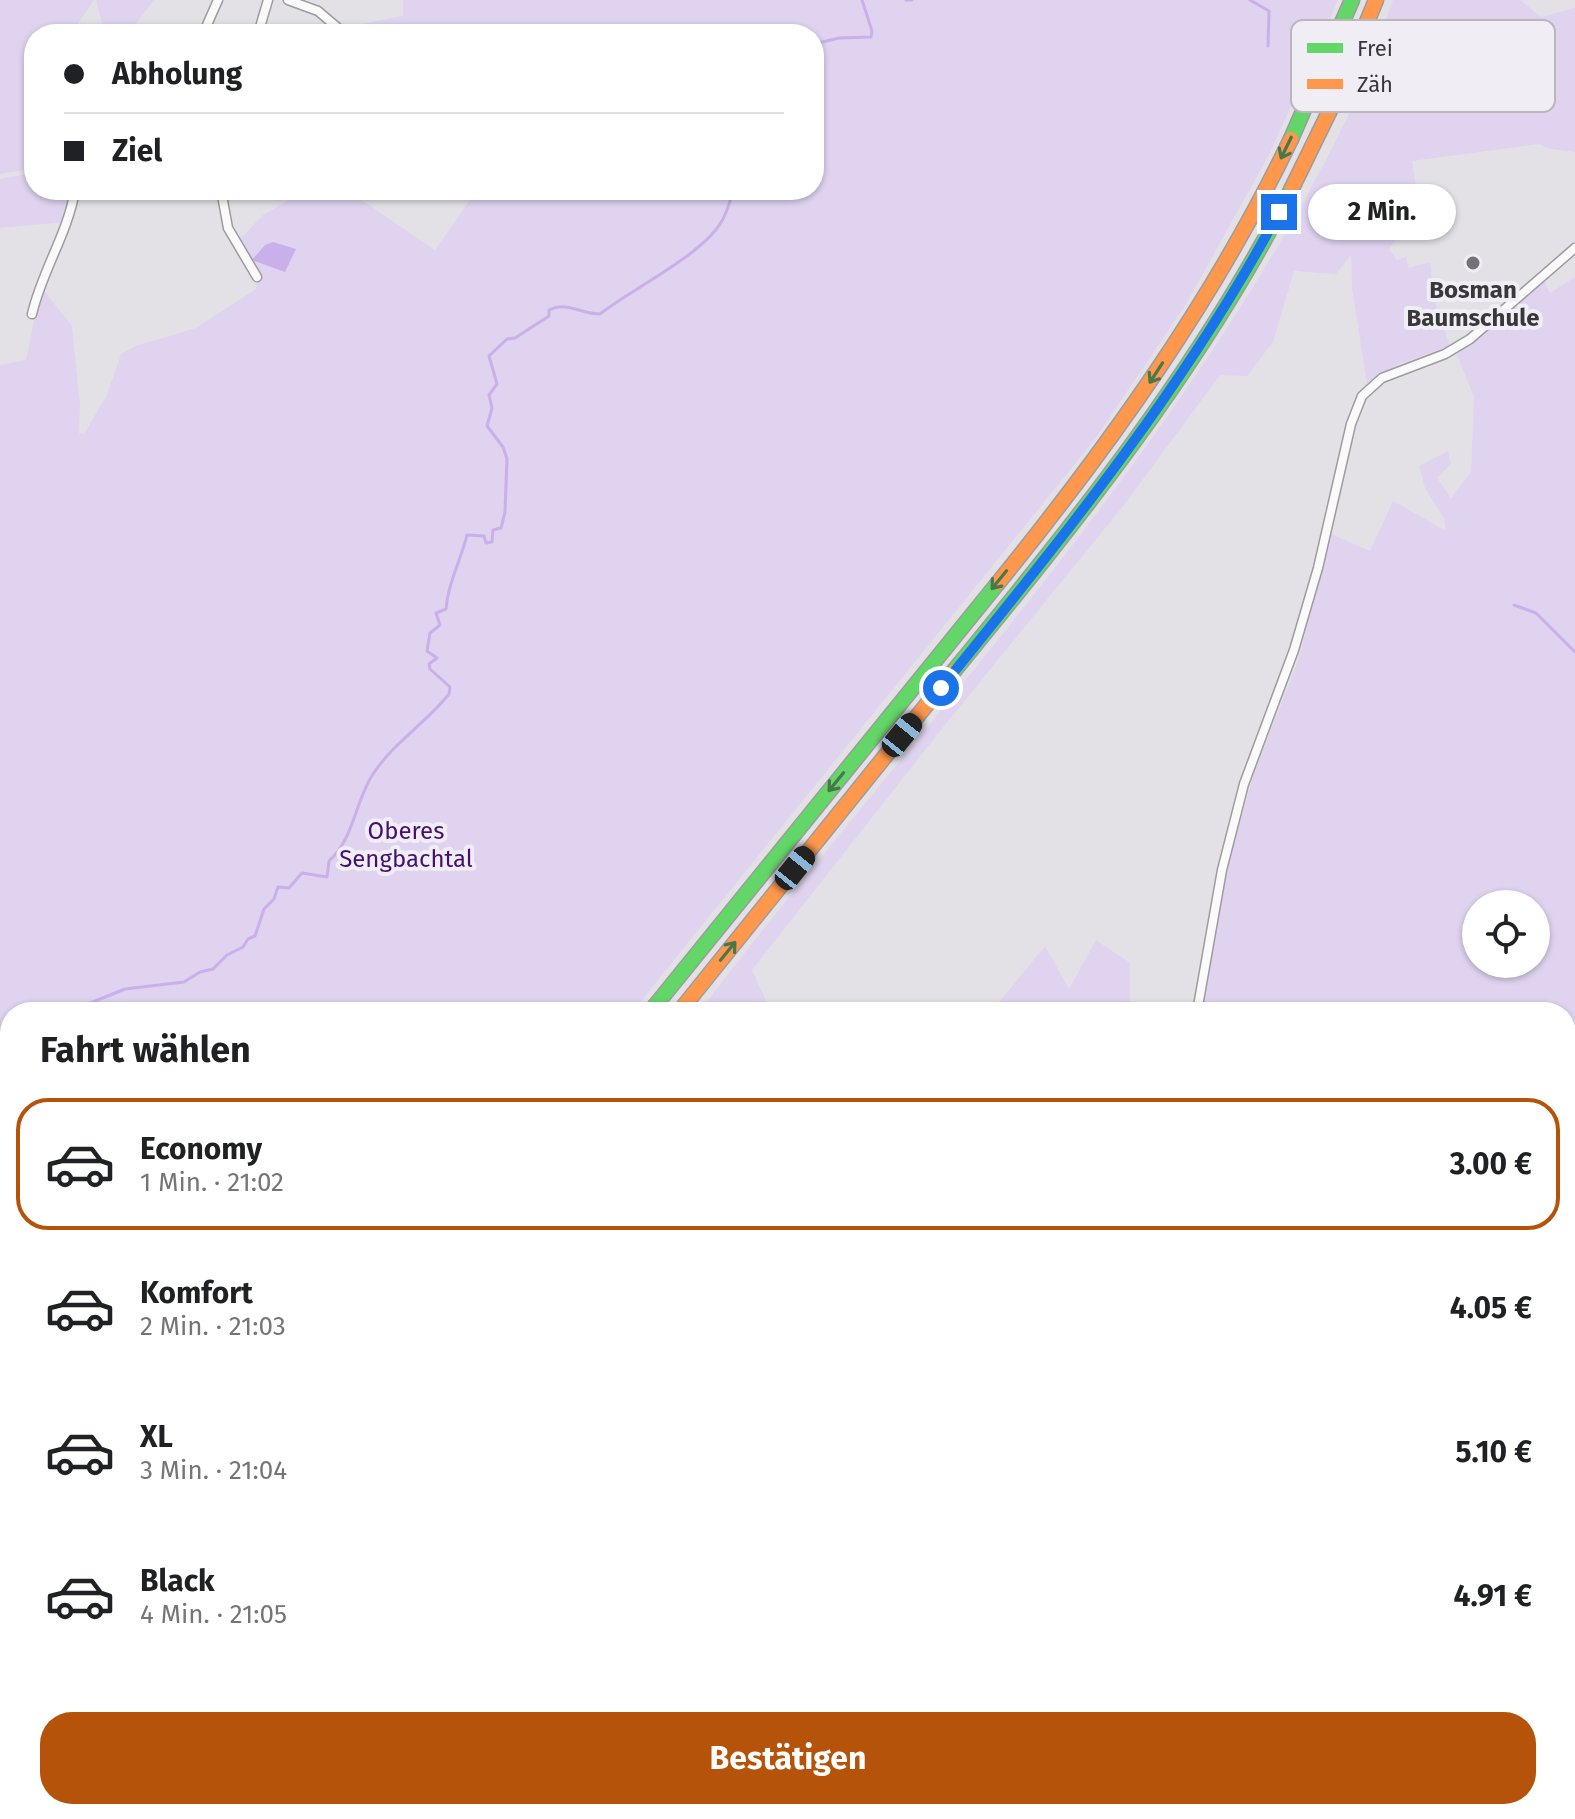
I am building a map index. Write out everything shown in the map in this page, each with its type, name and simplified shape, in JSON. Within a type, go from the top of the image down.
[{"type":"highway","points":[[1343,20],[1352,0]]},
{"type":"highway","points":[[1368,20],[1376,0]]},
{"type":"highway","points":[[658,1002],[1097,456],[1152,380],[1248,224],[1304,112]]},
{"type":"highway","points":[[687,1002],[1028,581],[1172,390],[1291,190],[1328,112]]},
{"type":"street","points":[[207,24],[218,0]]},
{"type":"street","points":[[261,24],[268,0]]},
{"type":"street","points":[[288,0],[318,11],[333,24]]},
{"type":"street","points":[[32,314],[73,200]]},
{"type":"street","points":[[223,200],[228,228],[257,277]]},
{"type":"street","points":[[1199,1002],[1222,870],[1244,784],[1294,650],[1351,424],[1362,396],[1382,378],[1445,354],[1470,339],[1575,248]]},
{"type":"green space","points":[[0,0],[94,0],[78,24],[24,24],[24,170],[0,174]]},
{"type":"green space","points":[[96,0],[154,0],[136,24],[102,24]]},
{"type":"green space","name":"Oberes Sengbachtal","points":[[403,0],[1338,0],[1329,20],[1291,20],[1291,106],[1270,153],[1186,304],[1095,439],[640,1002],[0,1002],[0,365],[26,360],[41,287],[72,326],[80,405],[79,433],[84,434],[107,395],[121,354],[136,346],[196,328],[256,289],[258,276],[238,241],[262,216],[288,200],[362,200],[435,250],[470,200],[824,200],[824,24],[362,24],[403,16]]},
{"type":"green space","points":[[1393,0],[1520,0],[1541,17],[1575,8],[1575,152],[1550,149],[1539,144],[1412,161],[1419,208],[1389,249],[1397,260],[1406,257],[1409,268],[1430,262],[1434,300],[1450,346],[1397,365],[1367,383],[1352,288],[1351,255],[1336,274],[1294,271],[1273,342],[1247,376],[1220,375],[1124,505],[944,726],[752,970],[767,1002],[707,1002],[961,686],[1132,465],[1212,351],[1285,233],[1350,112],[1555,112],[1555,20],[1386,20]]},
{"type":"green space","points":[[24,175],[24,200],[71,200],[65,222],[0,228],[0,179]]},
{"type":"green space","points":[[1575,277],[1575,1002],[1204,1002],[1230,857],[1254,773],[1298,661],[1331,534],[1370,551],[1393,501],[1446,531],[1444,518],[1425,488],[1419,466],[1448,451],[1451,464],[1437,478],[1451,498],[1471,472],[1474,397],[1456,353],[1496,325],[1544,281],[1550,293]]},
{"type":"green space","points":[[1096,940],[1130,963],[1130,1002],[999,1002],[1045,946],[1069,989]]},
{"type":"shaded area","points":[[273,242],[296,249],[285,272],[252,260],[265,245]]},
{"type":"waterway","points":[[824,42],[871,37],[862,0]]},
{"type":"waterway","points":[[906,0],[912,0]]},
{"type":"waterway","points":[[1250,0],[1269,11],[1268,46]]},
{"type":"waterway","points":[[93,1002],[125,989],[184,982],[200,972],[213,969],[255,936],[264,909],[274,899],[278,887],[289,888],[302,873],[327,877],[329,861],[344,842],[373,774],[390,752],[449,694],[450,687],[430,669],[429,664],[437,658],[427,651],[430,633],[440,625],[436,613],[446,609],[467,535],[484,536],[486,543],[492,542],[493,530],[501,528],[505,512],[507,459],[503,447],[487,426],[492,408],[489,395],[497,384],[489,356],[507,339],[515,338],[549,316],[549,310],[568,307],[600,314],[701,245],[725,216],[731,200]]},
{"type":"waterway","points":[[1514,605],[1536,613],[1575,652]]},
{"type":"traffic: fast","points":[[1343,20],[1352,0]]},
{"type":"traffic: fast","points":[[1291,139],[1303,112]]},
{"type":"traffic: fast","points":[[953,672],[1136,439],[1219,317],[1292,188]]},
{"type":"traffic: fast","points":[[658,1002],[998,583]]},
{"type":"traffic: slow","points":[[1368,20],[1376,0]]},
{"type":"traffic: slow","points":[[1292,188],[1329,112]]},
{"type":"traffic: slow","points":[[998,583],[1080,478],[1158,370],[1228,257],[1291,139]]},
{"type":"traffic: slow","points":[[687,1002],[953,672]]},
{"type":"place","name":"Bosman Baumschule","points":[[1473,263]]},
{"type":"route","points":[[941,688],[1096,494],[1172,390],[1279,212]]}]
